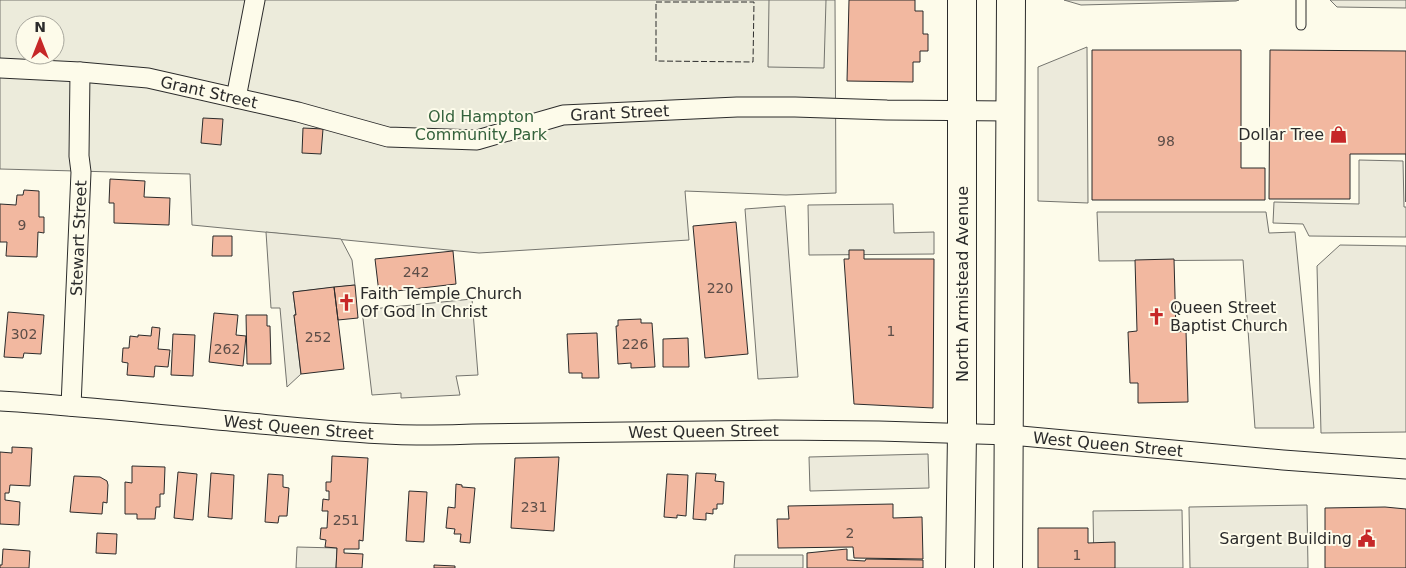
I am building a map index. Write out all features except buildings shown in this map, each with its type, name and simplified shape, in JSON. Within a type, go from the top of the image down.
[{"type":"main road","name":"North Armistead Avenue","points":[[960,568],[962,434],[962,0]]},
{"type":"main road","points":[[1008,568],[1011,0]]},
{"type":"street","points":[[236,98],[255,0]]},
{"type":"street","name":"Grant Street","points":[[0,68],[148,78],[298,112],[388,137],[477,140],[563,115],[745,107],[1011,111]]},
{"type":"street","name":"Stewart Street","points":[[72,406],[80,172],[80,72]]},
{"type":"street","name":"West Queen Street","points":[[0,401],[72,406],[318,430],[402,435],[775,430],[1010,435],[1283,460],[1406,469]]},
{"type":"lane","points":[[1301,0],[1301,25]]},
{"type":"green space","name":"Old Hampton Community Park","points":[[0,0],[835,0],[836,193],[786,195],[685,191],[689,240],[479,253],[192,225],[190,174],[0,169]]},
{"type":"shaded area","points":[[769,0],[826,0],[824,68],[768,67]]},
{"type":"shaded area","points":[[1064,0],[1239,0],[1081,5]]},
{"type":"shaded area","points":[[1330,0],[1406,0],[1406,8],[1337,7]]},
{"type":"shaded area","points":[[1087,47],[1088,203],[1038,201],[1038,67]]},
{"type":"shaded area","points":[[1359,160],[1403,161],[1406,237],[1309,236],[1303,224],[1273,223],[1274,202],[1359,204]]},
{"type":"shaded area","points":[[893,204],[894,233],[934,232],[934,254],[809,255],[808,205]]},
{"type":"shaded area","points":[[785,206],[798,377],[758,379],[745,209]]},
{"type":"shaded area","points":[[1097,212],[1266,212],[1269,233],[1295,232],[1314,428],[1255,428],[1243,260],[1099,261]]},
{"type":"shaded area","points":[[266,232],[341,239],[352,260],[355,285],[293,292],[301,374],[287,387],[280,308],[271,308]]},
{"type":"shaded area","points":[[1340,245],[1406,246],[1406,432],[1321,433],[1317,266]]},
{"type":"shaded area","points":[[472,299],[478,375],[456,376],[460,395],[401,398],[401,393],[372,395],[362,310]]},
{"type":"shaded area","points":[[928,454],[929,488],[810,491],[809,457]]},
{"type":"shaded area","points":[[1307,505],[1308,568],[1190,568],[1189,507]]},
{"type":"shaded area","points":[[1182,510],[1183,568],[1094,568],[1093,511]]},
{"type":"shaded area","points":[[297,547],[337,548],[336,568],[296,568]]},
{"type":"shaded area","points":[[735,555],[803,555],[803,568],[734,568]]},
{"type":"fence","points":[[656,2],[754,2],[753,62],[656,61],[656,2]]},
{"type":"place","name":"Dollar Tree","points":[[1338,134]]},
{"type":"place","name":"Faith Temple Church Of God In Christ","points":[[346,302]]},
{"type":"place","name":"Queen Street Baptist Church","points":[[1156,316]]},
{"type":"place","name":"Sargent Building","points":[[1366,538]]}]
